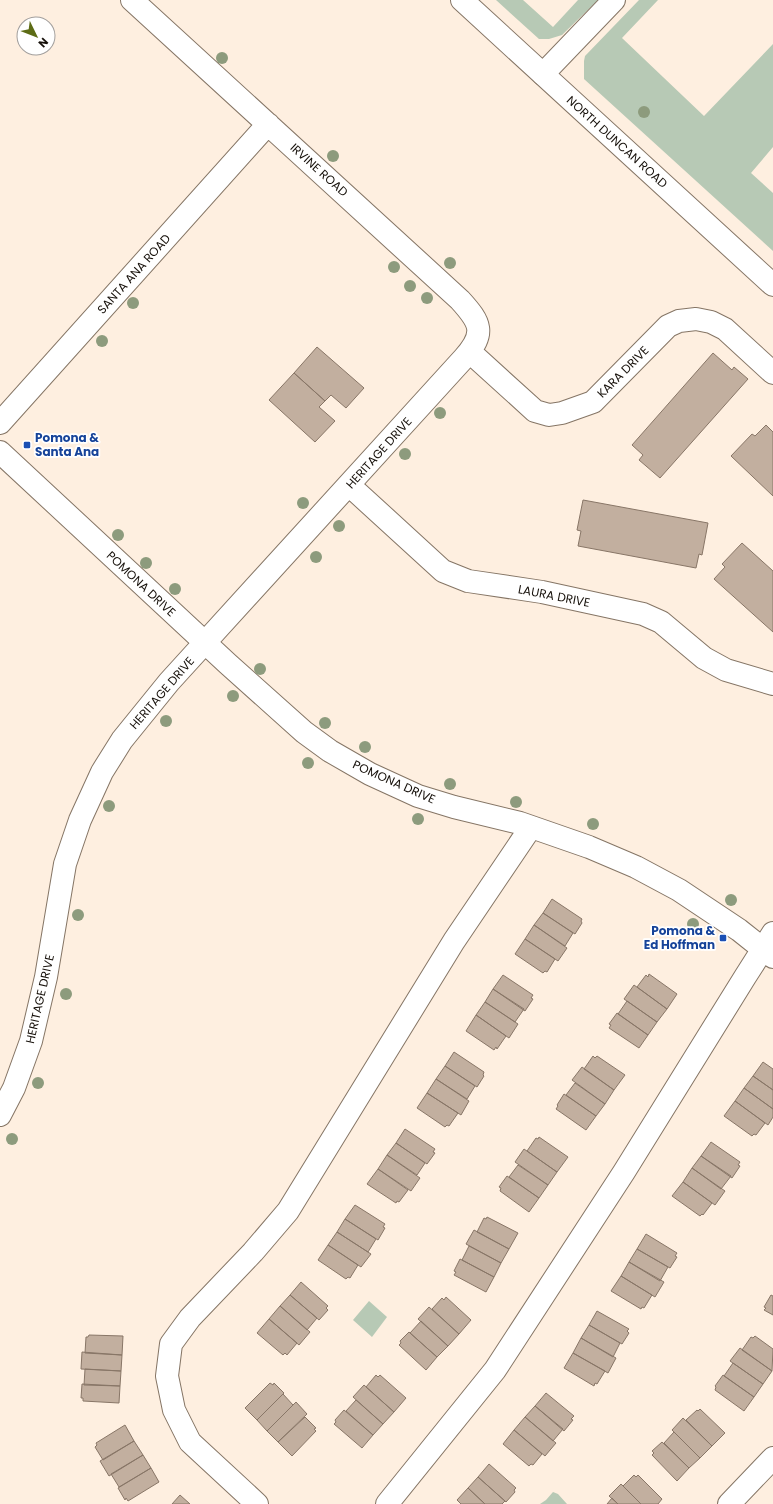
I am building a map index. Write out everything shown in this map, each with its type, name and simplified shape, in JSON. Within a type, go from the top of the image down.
[{"type":"street","name":"IRVINE ROAD","points":[[132,0],[460,300],[471,312],[479,327],[478,338],[470,352]]},
{"type":"street","name":"NORTH DUNCAN ROAD","points":[[462,0],[773,285]]},
{"type":"street","points":[[543,74],[614,0]]},
{"type":"street","name":"SANTA ANA ROAD","points":[[0,423],[268,124]]},
{"type":"street","name":"KARA DRIVE","points":[[470,352],[535,411],[549,415],[562,413],[593,402],[668,326],[679,321],[696,319],[711,322],[725,329],[773,373]]},
{"type":"street","name":"HERITAGE DRIVE","points":[[0,1115],[14,1088],[31,1041],[46,977],[65,864],[80,820],[102,772],[122,740],[169,682],[470,352]]},
{"type":"street","name":"POMONA DRIVE","points":[[0,452],[205,643],[304,732],[330,751],[370,774],[418,796],[531,827],[589,847],[636,867],[678,890],[739,930],[770,946]]},
{"type":"street","name":"LAURA DRIVE","points":[[349,485],[444,571],[468,581],[542,592],[643,614],[661,622],[704,658],[726,670],[773,684]]},
{"type":"street","points":[[257,1504],[190,1442],[174,1410],[167,1376],[171,1344],[190,1318],[253,1252],[288,1211],[454,941],[531,827]]},
{"type":"street","points":[[387,1504],[495,1370],[770,946]]},
{"type":"street","points":[[729,1504],[773,1458]]},
{"type":"green space","points":[[496,0],[523,0],[553,27],[578,0],[598,0],[562,35],[549,39],[539,39]]},
{"type":"green space","points":[[639,0],[658,0],[622,38],[704,116],[773,44],[773,147],[751,173],[773,193],[773,251],[584,79],[585,56]]},
{"type":"green space","points":[[369,1301],[387,1317],[372,1337],[353,1320]]},
{"type":"green space","points":[[553,1492],[558,1494],[567,1504],[540,1504]]},
{"type":"building","points":[[317,347],[364,388],[346,408],[331,395],[325,401],[294,373]]},
{"type":"building","points":[[713,353],[732,370],[734,367],[748,379],[660,478],[639,460],[643,455],[632,445]]},
{"type":"building","points":[[294,373],[325,401],[319,407],[335,421],[315,442],[269,400]]},
{"type":"building","points":[[766,425],[773,432],[773,496],[731,456],[752,434],[755,436]]},
{"type":"building","points":[[583,500],[708,523],[702,555],[699,554],[696,568],[578,546],[581,531],[577,530]]},
{"type":"building","points":[[742,543],[773,571],[773,632],[714,579],[725,567],[722,564]]},
{"type":"building","points":[[552,899],[582,919],[582,923],[575,934],[543,913]]},
{"type":"building","points":[[543,913],[573,933],[565,946],[534,925]]},
{"type":"building","points":[[534,925],[567,948],[558,961],[525,939]]},
{"type":"building","points":[[525,939],[555,959],[547,972],[545,971],[543,973],[515,954]]},
{"type":"building","points":[[649,974],[677,994],[667,1009],[637,987],[646,975],[648,977]]},
{"type":"building","points":[[503,975],[533,995],[531,998],[533,999],[525,1011],[493,989]]},
{"type":"building","points":[[634,985],[667,1009],[657,1022],[624,999]]},
{"type":"building","points":[[493,989],[524,1009],[515,1022],[485,1002]]},
{"type":"building","points":[[627,1001],[657,1022],[648,1035],[618,1014]]},
{"type":"building","points":[[485,1002],[518,1024],[509,1038],[476,1015]]},
{"type":"building","points":[[617,1013],[648,1035],[639,1048],[609,1028],[611,1025],[609,1024]]},
{"type":"building","points":[[476,1015],[506,1036],[497,1049],[496,1047],[494,1050],[466,1031]]},
{"type":"building","points":[[454,1052],[484,1072],[484,1076],[477,1087],[445,1066]]},
{"type":"building","points":[[593,1056],[595,1058],[597,1056],[625,1075],[614,1090],[584,1069]]},
{"type":"building","points":[[763,1062],[773,1069],[773,1090],[753,1076]]},
{"type":"building","points":[[445,1066],[475,1086],[467,1099],[436,1079]]},
{"type":"building","points":[[582,1067],[614,1090],[605,1104],[572,1080]]},
{"type":"building","points":[[753,1076],[773,1090],[773,1109],[744,1088]]},
{"type":"building","points":[[436,1079],[469,1101],[461,1115],[427,1093]]},
{"type":"building","points":[[575,1083],[605,1104],[596,1116],[566,1095]]},
{"type":"building","points":[[744,1088],[773,1109],[773,1117],[768,1125],[735,1101]]},
{"type":"building","points":[[427,1093],[458,1113],[449,1126],[447,1125],[445,1127],[417,1108]]},
{"type":"building","points":[[564,1094],[596,1116],[586,1130],[556,1109]]},
{"type":"building","points":[[735,1101],[765,1123],[756,1135],[754,1134],[752,1136],[724,1116]]},
{"type":"building","points":[[405,1129],[435,1149],[433,1152],[435,1153],[427,1164],[396,1143]]},
{"type":"building","points":[[539,1137],[568,1157],[557,1172],[527,1151],[536,1138],[538,1139]]},
{"type":"building","points":[[711,1142],[740,1162],[738,1165],[740,1166],[732,1178],[701,1156]]},
{"type":"building","points":[[396,1143],[425,1163],[417,1175],[387,1155]]},
{"type":"building","points":[[524,1149],[557,1172],[548,1185],[515,1162]]},
{"type":"building","points":[[387,1155],[420,1178],[411,1191],[378,1169]]},
{"type":"building","points":[[701,1156],[731,1176],[721,1189],[692,1168]]},
{"type":"building","points":[[518,1165],[548,1185],[539,1198],[509,1177]]},
{"type":"building","points":[[692,1168],[725,1191],[715,1205],[683,1182]]},
{"type":"building","points":[[378,1169],[408,1190],[399,1202],[397,1201],[396,1203],[367,1184]]},
{"type":"building","points":[[507,1176],[539,1198],[529,1212],[500,1191],[501,1188],[499,1187]]},
{"type":"building","points":[[683,1182],[712,1203],[703,1215],[702,1214],[700,1216],[672,1196]]},
{"type":"building","points":[[355,1205],[385,1224],[383,1227],[385,1228],[378,1240],[345,1219]]},
{"type":"building","points":[[487,1217],[518,1233],[509,1249],[477,1232],[484,1218],[486,1219]]},
{"type":"building","points":[[345,1219],[376,1239],[368,1252],[337,1232]]},
{"type":"building","points":[[474,1230],[509,1249],[501,1263],[466,1244]]},
{"type":"building","points":[[337,1232],[371,1254],[361,1267],[328,1245]]},
{"type":"building","points":[[646,1234],[677,1253],[675,1256],[677,1257],[670,1268],[637,1249]]},
{"type":"building","points":[[328,1245],[358,1265],[350,1278],[348,1277],[346,1279],[318,1260]]},
{"type":"building","points":[[469,1246],[501,1263],[494,1277],[462,1260]]},
{"type":"building","points":[[637,1249],[668,1267],[660,1281],[629,1262]]},
{"type":"building","points":[[460,1259],[494,1277],[486,1292],[454,1275],[456,1272],[454,1271]]},
{"type":"building","points":[[629,1262],[664,1282],[655,1297],[621,1276]]},
{"type":"building","points":[[621,1276],[652,1295],[644,1308],[642,1307],[641,1309],[611,1291]]},
{"type":"building","points":[[301,1282],[328,1306],[326,1308],[328,1310],[319,1320],[290,1295]]},
{"type":"building","points":[[290,1295],[317,1318],[307,1330],[280,1306]]},
{"type":"building","points":[[771,1295],[773,1296],[773,1315],[764,1310],[766,1308],[764,1307]]},
{"type":"building","points":[[446,1297],[471,1320],[459,1334],[432,1309],[442,1298],[444,1300]]},
{"type":"building","points":[[280,1306],[310,1332],[299,1345],[269,1319]]},
{"type":"building","points":[[429,1307],[459,1334],[448,1346],[418,1319]]},
{"type":"building","points":[[597,1311],[629,1329],[627,1331],[629,1333],[622,1344],[589,1325]]},
{"type":"building","points":[[269,1319],[297,1343],[287,1355],[285,1353],[283,1355],[257,1333]]},
{"type":"building","points":[[421,1321],[448,1346],[437,1357],[410,1333]]},
{"type":"building","points":[[589,1325],[620,1343],[613,1357],[581,1338]]},
{"type":"building","points":[[409,1332],[437,1357],[426,1370],[399,1345],[401,1343],[400,1341]]},
{"type":"building","points":[[89,1335],[123,1336],[122,1355],[85,1353],[86,1337]]},
{"type":"building","points":[[755,1336],[773,1349],[772,1371],[742,1350],[751,1337],[753,1338]]},
{"type":"building","points":[[581,1338],[616,1358],[608,1373],[573,1353]]},
{"type":"building","points":[[740,1348],[772,1371],[763,1384],[730,1361]]},
{"type":"building","points":[[82,1352],[122,1355],[121,1371],[81,1369]]},
{"type":"building","points":[[573,1353],[605,1371],[597,1384],[595,1383],[594,1386],[564,1368]]},
{"type":"building","points":[[733,1363],[763,1384],[754,1397],[724,1376]]},
{"type":"building","points":[[85,1369],[121,1371],[120,1386],[84,1385]]},
{"type":"building","points":[[376,1375],[378,1377],[380,1375],[406,1398],[394,1412],[366,1387]]},
{"type":"building","points":[[723,1375],[754,1397],[744,1411],[715,1390],[715,1386]]},
{"type":"building","points":[[270,1383],[273,1385],[274,1383],[284,1393],[257,1420],[245,1408]]},
{"type":"building","points":[[82,1384],[120,1386],[119,1403],[83,1401],[83,1398],[81,1398]]},
{"type":"building","points":[[364,1385],[394,1412],[383,1424],[353,1397]]},
{"type":"building","points":[[546,1393],[574,1416],[571,1419],[573,1420],[564,1431],[535,1406]]},
{"type":"building","points":[[283,1394],[293,1405],[267,1431],[257,1420]]},
{"type":"building","points":[[356,1400],[383,1424],[373,1435],[346,1411]]},
{"type":"building","points":[[296,1402],[307,1414],[278,1442],[267,1431]]},
{"type":"building","points":[[535,1406],[563,1429],[553,1441],[525,1417]]},
{"type":"building","points":[[700,1409],[725,1433],[712,1446],[686,1420]]},
{"type":"building","points":[[344,1410],[373,1435],[362,1448],[334,1424],[336,1422],[335,1420]]},
{"type":"building","points":[[305,1417],[316,1428],[314,1429],[316,1431],[292,1456],[278,1442]]},
{"type":"building","points":[[525,1417],[556,1443],[545,1456],[514,1430]]},
{"type":"building","points":[[683,1418],[712,1446],[700,1458],[672,1430]]},
{"type":"building","points":[[125,1425],[134,1441],[103,1460],[95,1447],[97,1445],[96,1443]]},
{"type":"building","points":[[514,1430],[542,1454],[533,1465],[531,1464],[529,1466],[503,1444]]},
{"type":"building","points":[[674,1432],[700,1458],[689,1468],[664,1443]]},
{"type":"building","points":[[134,1441],[143,1455],[109,1476],[100,1461]]},
{"type":"building","points":[[662,1442],[689,1468],[677,1481],[652,1455],[654,1453],[652,1451]]},
{"type":"building","points":[[143,1455],[151,1468],[119,1487],[111,1474]]},
{"type":"building","points":[[489,1464],[516,1488],[514,1490],[515,1492],[506,1502],[478,1477]]},
{"type":"building","points":[[151,1468],[159,1482],[128,1501],[126,1498],[125,1500],[118,1488]]},
{"type":"building","points":[[634,1475],[636,1477],[638,1475],[662,1499],[658,1504],[641,1504],[623,1486]]},
{"type":"building","points":[[478,1477],[505,1501],[502,1504],[485,1504],[468,1488]]},
{"type":"building","points":[[621,1484],[641,1504],[618,1504],[609,1496]]},
{"type":"building","points":[[468,1488],[485,1504],[461,1504],[457,1500]]},
{"type":"building","points":[[180,1495],[190,1504],[172,1504]]},
{"type":"building","points":[[612,1498],[618,1504],[607,1504]]},
{"type":"place","name":"Pomona & Santa Ana","points":[[27,445]]},
{"type":"place","name":"Pomona & Ed Hoffman","points":[[723,938]]}]
